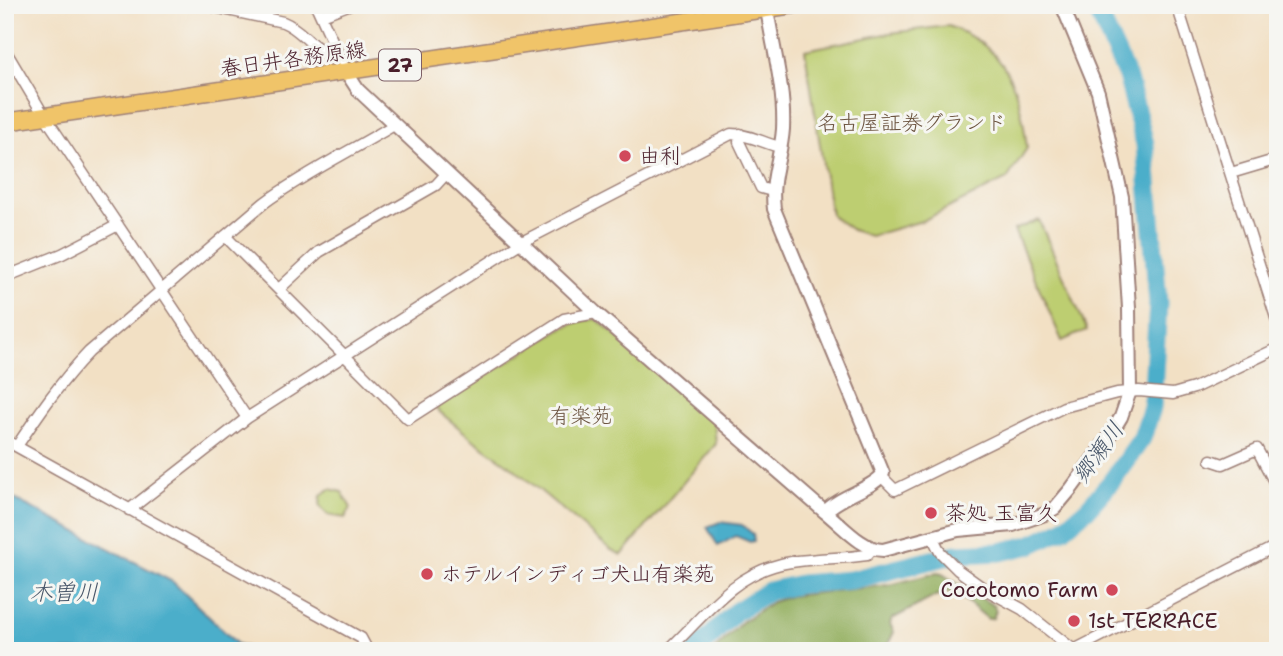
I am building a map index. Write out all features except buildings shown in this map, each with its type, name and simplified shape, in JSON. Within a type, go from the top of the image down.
[{"type":"main road","name":"春日井各務原線","points":[[5,122],[794,5]]},
{"type":"street","points":[[205,5],[290,24],[324,53],[338,54]]},
{"type":"street","points":[[316,5],[324,12],[338,54],[358,90],[394,125],[596,313],[825,512],[873,548],[883,550],[958,530],[1013,525],[1035,519],[1055,508],[1107,440],[1134,391],[1122,197],[1098,92],[1062,5]]},
{"type":"street","points":[[324,12],[348,5]]},
{"type":"street","points":[[1177,5],[1278,324]]},
{"type":"street","points":[[767,9],[782,103],[783,131],[772,191],[774,209],[882,469],[882,477],[895,490],[1064,407],[1100,396],[1134,391],[1173,394],[1211,381],[1278,348]]},
{"type":"street","points":[[5,50],[40,109],[247,418]]},
{"type":"street","points":[[17,446],[67,375],[89,352],[264,202],[295,180],[394,125]]},
{"type":"street","points":[[129,510],[247,418],[520,243],[730,134],[750,136],[763,144],[780,147]]},
{"type":"street","points":[[740,134],[739,142],[761,188],[772,191]]},
{"type":"street","points":[[1231,173],[1278,159]]},
{"type":"street","points":[[279,289],[319,252],[436,185],[446,174]]},
{"type":"street","points":[[5,276],[62,254],[118,225]]},
{"type":"street","points":[[225,236],[408,419],[564,320],[596,313]]},
{"type":"street","points":[[5,440],[361,638],[368,651]]},
{"type":"street","points":[[1211,460],[1223,464],[1257,449],[1278,489]]},
{"type":"street","points":[[825,512],[833,503],[882,477]]},
{"type":"street","points":[[932,536],[940,552],[958,570],[1022,610],[1074,650],[1278,545]]},
{"type":"street","points":[[667,651],[730,587],[756,573],[782,563],[867,555],[873,548]]},
{"type":"green space","name":"名古屋証券グランド","points":[[948,26],[985,46],[998,59],[1015,89],[1027,148],[1007,179],[922,221],[870,236],[852,230],[831,215],[805,50],[890,33]]},
{"type":"green space","points":[[1039,220],[1087,330],[1062,341],[1014,230]]},
{"type":"green space","name":"有楽苑","points":[[597,319],[714,421],[716,444],[622,555],[611,550],[512,467],[435,408],[560,329],[580,321]]},
{"type":"green space","points":[[330,489],[342,492],[351,508],[345,518],[328,515],[320,506],[321,495]]},
{"type":"green space","points":[[937,573],[994,606],[996,611],[993,618],[988,619],[959,595],[945,591],[892,619],[890,624],[894,632],[888,644],[876,651],[713,651],[743,621],[772,602],[790,596],[889,585]]},
{"type":"water","name":"木曽川","points":[[5,494],[173,582],[237,644],[258,651],[5,651]]},
{"type":"water","points":[[720,522],[742,525],[753,534],[754,541],[736,536],[718,546],[707,527]]},
{"type":"waterway","name":"郷瀬川","points":[[696,651],[735,612],[769,591],[801,584],[851,580],[956,554],[1000,552],[1030,545],[1063,529],[1087,509],[1111,482],[1142,438],[1152,408],[1158,303],[1145,144],[1128,79],[1095,5]]},
{"type":"place","name":"由利","points":[[625,156]]},
{"type":"place","name":"茶処 玉富久","points":[[931,513]]},
{"type":"place","name":"ホテルインディゴ犬山有楽苑","points":[[427,574]]},
{"type":"place","name":"Cocotomo Farm","points":[[1112,590]]},
{"type":"place","name":"1st TERRACE","points":[[1074,621]]}]
